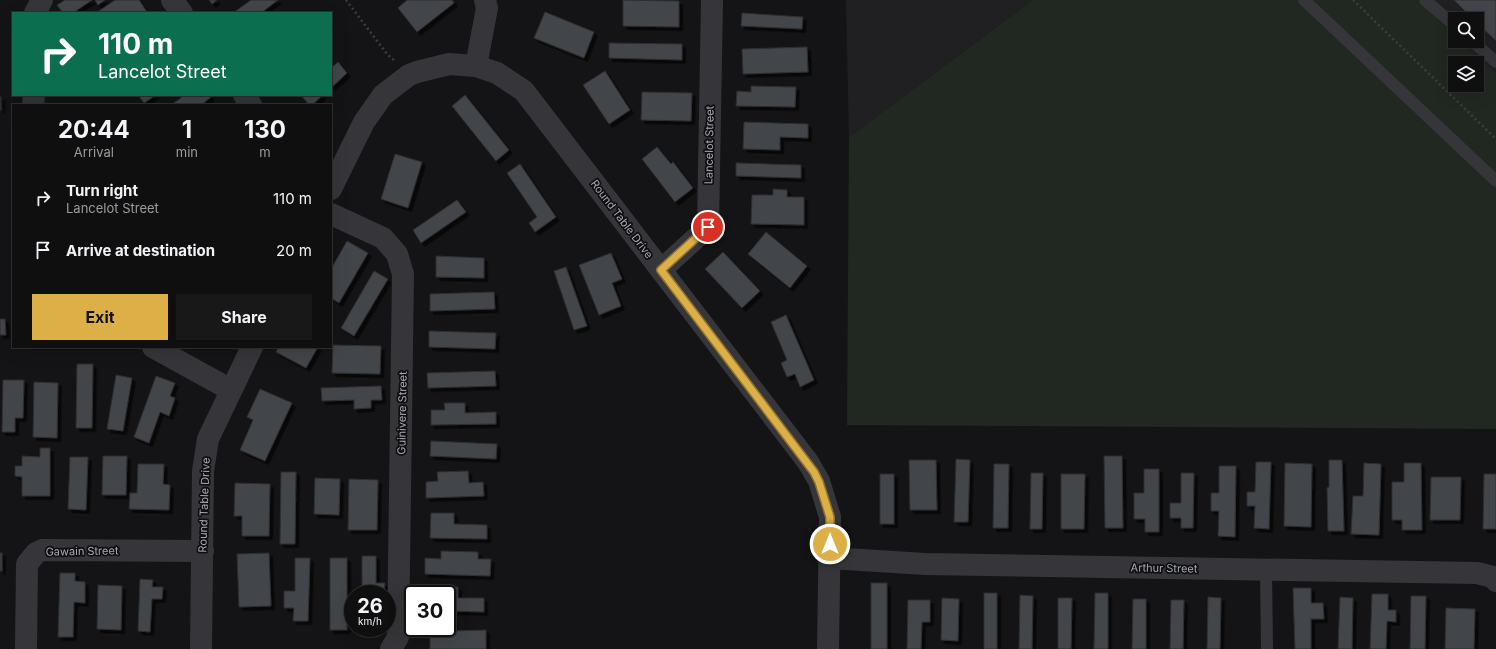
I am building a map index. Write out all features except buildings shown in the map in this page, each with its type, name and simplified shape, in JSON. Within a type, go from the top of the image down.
[{"type":"street","points":[[36,12],[42,0]]},
{"type":"street","points":[[172,0],[181,12]]},
{"type":"street","points":[[476,66],[487,8],[485,0]]},
{"type":"street","name":"Lancelot Street","points":[[661,270],[708,227],[712,0]]},
{"type":"street","name":"Round Table Drive","points":[[332,184],[339,153],[383,95],[409,75],[449,64],[476,66],[497,73],[524,91],[808,462],[819,482],[830,517],[828,649]]},
{"type":"street","name":"Guinivere Street","points":[[332,214],[383,238],[397,254],[403,274],[398,637],[391,649]]},
{"type":"street","points":[[155,348],[231,390]]},
{"type":"street","name":"Round Table Drive","points":[[202,649],[203,471],[208,439],[252,348]]},
{"type":"street","name":"Gawain Street","points":[[26,649],[27,564],[36,553],[42,550],[203,551]]},
{"type":"street","name":"Arthur Street","points":[[830,558],[925,564],[1477,573],[1493,577],[1496,581]]},
{"type":"lane","points":[[1304,0],[1496,181]]},
{"type":"lane","points":[[1425,0],[1448,20]]},
{"type":"lane","points":[[1480,48],[1496,62]]},
{"type":"lane","points":[[1266,570],[1267,649]]},
{"type":"path","points":[[346,0],[387,54],[409,75]]},
{"type":"path","points":[[1353,0],[1496,139]]},
{"type":"shaded area","points":[[846,0],[1033,0],[849,137]]},
{"type":"shaded area","points":[[1033,0],[1417,0],[1448,29],[1448,48],[1469,48],[1477,56],[1448,56],[1448,92],[1484,92],[1484,62],[1496,73],[1496,429],[847,425],[849,137]]},
{"type":"shaded area","points":[[1417,0],[1496,0],[1496,73],[1484,62],[1484,56],[1477,56],[1469,48],[1484,48],[1484,12],[1448,12],[1448,29]]},
{"type":"route","points":[[708,227],[661,270],[808,462],[819,482],[830,517],[830,544]]}]
